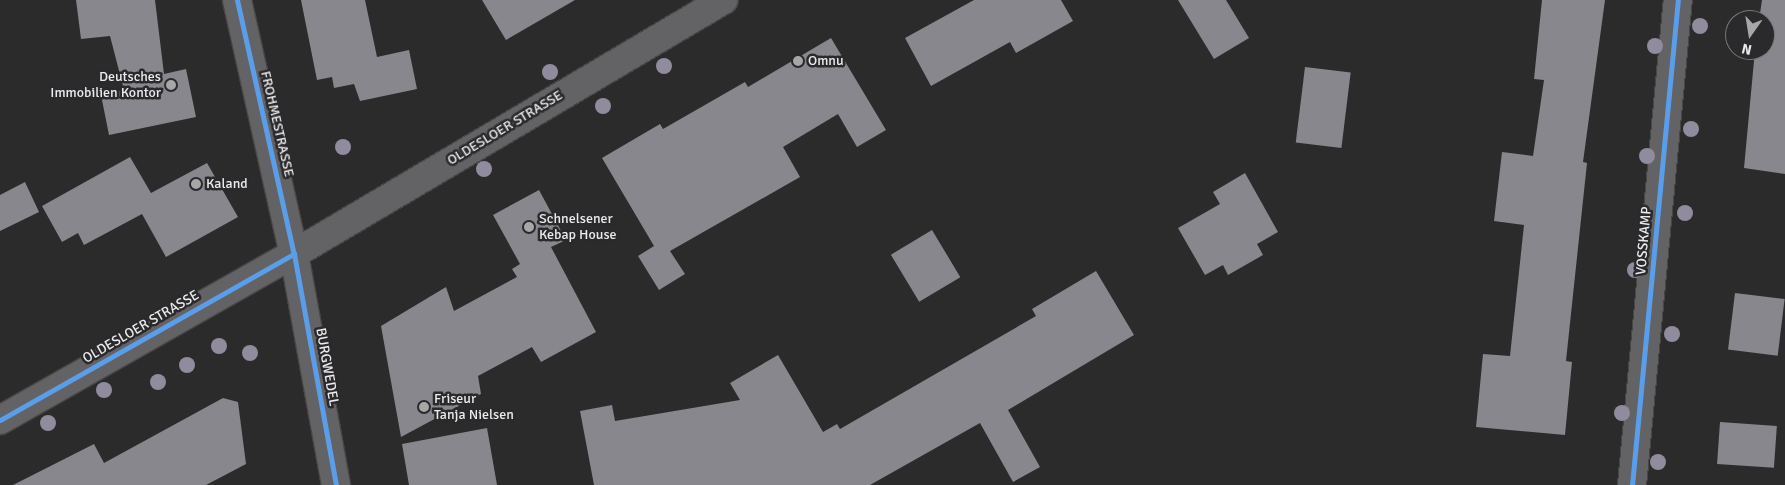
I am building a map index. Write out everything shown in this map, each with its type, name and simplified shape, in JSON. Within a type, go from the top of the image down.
[{"type":"street","name":"FROHMESTRASSE","points":[[237,0],[294,254]]},
{"type":"street","name":"OLDESLOER STRASSE","points":[[0,420],[294,254],[723,0]]},
{"type":"street","name":"VOSSKAMP","points":[[1632,485],[1678,0]]},
{"type":"street","name":"BURGWEDEL","points":[[294,254],[336,485]]},
{"type":"building","points":[[76,0],[155,0],[164,74],[186,69],[196,117],[109,135],[101,95],[124,90],[110,36],[81,39]]},
{"type":"building","points":[[301,0],[365,0],[377,57],[409,50],[417,89],[360,101],[354,84],[334,88],[332,77],[317,80]]},
{"type":"building","points":[[482,0],[575,0],[506,40]]},
{"type":"building","points":[[974,0],[1061,0],[1073,21],[1016,53],[1010,42],[931,86],[905,38]]},
{"type":"building","points":[[1178,0],[1226,0],[1249,38],[1214,59]]},
{"type":"building","points":[[1542,0],[1605,0],[1583,162],[1587,163],[1566,361],[1572,362],[1565,435],[1476,427],[1483,354],[1510,356],[1524,225],[1494,221],[1502,152],[1533,156],[1544,80],[1534,79]]},
{"type":"building","points":[[1762,0],[1785,0],[1785,174],[1744,168],[1754,60],[1775,60],[1775,10],[1760,10]]},
{"type":"building","points":[[831,38],[886,130],[857,147],[838,114],[783,147],[800,177],[670,251],[685,274],[659,290],[638,256],[654,246],[602,158],[660,124],[663,129],[745,82],[748,87]]},
{"type":"building","points":[[1305,67],[1351,73],[1341,148],[1296,142]]},
{"type":"building","points":[[130,157],[151,193],[207,163],[238,217],[166,257],[142,214],[84,245],[78,233],[62,242],[42,206]]},
{"type":"building","points":[[1245,173],[1278,232],[1257,244],[1263,255],[1228,275],[1223,265],[1205,275],[1178,228],[1220,204],[1213,192]]},
{"type":"building","points":[[25,182],[39,212],[0,231],[0,195]]},
{"type":"building","points":[[539,190],[566,240],[551,247],[596,332],[541,362],[532,347],[478,376],[481,394],[401,437],[381,326],[446,287],[454,311],[517,277],[512,269],[520,264],[493,215]]},
{"type":"building","points":[[932,230],[960,277],[919,302],[891,255]]},
{"type":"building","points":[[1096,271],[1134,335],[1008,410],[1040,467],[1013,482],[980,423],[870,485],[594,485],[580,411],[612,405],[615,421],[740,400],[730,383],[778,355],[823,432],[837,424],[840,429],[1036,316],[1032,309]]},
{"type":"building","points":[[1735,293],[1785,299],[1778,356],[1728,350]]},
{"type":"building","points":[[223,398],[238,402],[246,464],[206,485],[13,485],[94,444],[104,463]]},
{"type":"building","points":[[1720,422],[1777,426],[1774,468],[1717,464]]},
{"type":"building","points":[[487,428],[497,485],[409,485],[402,444]]},
{"type":"cycle path","points":[[237,0],[294,254],[336,485]]},
{"type":"cycle path","points":[[1632,485],[1678,0]]},
{"type":"cycle path","points":[[0,420],[294,254]]},
{"type":"place","name":"Omnu","points":[[798,61]]},
{"type":"place","name":"Deutsches Immobilien Kontor","points":[[171,85]]},
{"type":"place","name":"Kaland","points":[[196,184]]},
{"type":"place","name":"Schnelsener Kebap House","points":[[529,227]]},
{"type":"place","name":"Friseur Tanja Nielsen","points":[[424,407]]}]
